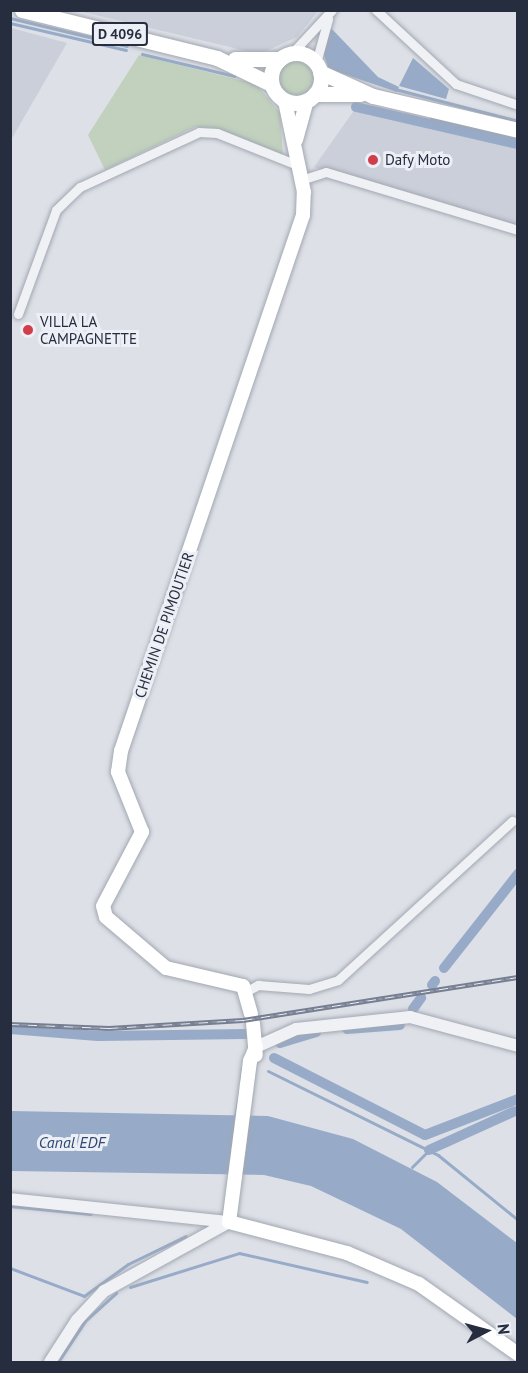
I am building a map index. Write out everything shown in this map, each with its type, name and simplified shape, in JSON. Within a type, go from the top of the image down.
[{"type":"main road","name":"D 4096","points":[[22,10],[217,58],[271,84]]},
{"type":"main road","name":"D 4096","points":[[217,58],[286,56]]},
{"type":"main road","points":[[373,96],[318,67],[286,56],[271,84],[285,101],[311,97],[373,96],[518,130]]},
{"type":"main road","points":[[311,97],[318,67]]},
{"type":"main road","name":"CHEMIN DE PIMOUTIER","points":[[295,148],[311,97]]},
{"type":"main road","name":"CHEMIN DE PIMOUTIER","points":[[247,991],[234,980],[166,968],[106,917],[103,906],[142,832],[118,772],[121,751],[298,230],[305,199],[285,101]]},
{"type":"main road","points":[[247,991],[252,1019],[262,1047],[249,1080]]},
{"type":"main road","points":[[262,1047],[249,1080],[237,1198],[229,1222],[347,1253],[394,1272],[457,1308],[518,1354]]},
{"type":"street","points":[[286,56],[332,10]]},
{"type":"street","points":[[318,67],[332,10]]},
{"type":"street","points":[[376,10],[456,84],[518,105]]},
{"type":"street","points":[[18,314],[46,232],[66,196],[171,141],[199,132],[217,133],[297,165]]},
{"type":"street","points":[[301,180],[326,172],[518,230]]},
{"type":"street","points":[[247,991],[258,984],[309,989],[338,980],[512,821]]},
{"type":"street","points":[[262,1047],[283,1033],[410,1017],[518,1046]]},
{"type":"street","points":[[10,1199],[186,1215],[229,1222]]},
{"type":"street","points":[[186,1215],[199,1228],[198,1240]]},
{"type":"street","points":[[50,1362],[76,1320],[104,1291],[135,1270],[198,1240],[229,1222]]},
{"type":"shaded area","points":[[79,11],[318,11],[297,37],[259,54]]},
{"type":"shaded area","points":[[10,28],[67,43],[11,140]]},
{"type":"shaded area","points":[[355,109],[517,147],[517,226],[314,167]]},
{"type":"green space","points":[[139,55],[256,84],[280,113],[283,156],[216,128],[195,127],[105,170],[88,135]]},
{"type":"green space","points":[[296,59],[309,64],[314,77],[309,90],[296,95],[283,90],[278,77],[283,64]]},
{"type":"water","points":[[330,27],[378,77],[399,87],[397,92],[329,69],[322,50]]},
{"type":"water","points":[[413,58],[449,89],[446,99],[399,86]]},
{"type":"water","name":"Canal EDF","points":[[11,1111],[268,1116],[353,1139],[437,1182],[517,1243],[517,1319],[401,1229],[311,1186],[264,1175],[11,1171]]},
{"type":"waterway","points":[[10,18],[127,46]]},
{"type":"waterway","points":[[10,23],[126,50]]},
{"type":"waterway","points":[[142,54],[234,76]]},
{"type":"waterway","points":[[395,89],[518,121]]},
{"type":"waterway","points":[[356,107],[518,144]]},
{"type":"waterway","points":[[429,123],[431,118],[518,139]]},
{"type":"waterway","points":[[444,968],[518,874]]},
{"type":"waterway","points":[[432,985],[435,981]]},
{"type":"waterway","points":[[413,1009],[421,998]]},
{"type":"waterway","points":[[347,1029],[400,1025]]},
{"type":"waterway","points":[[10,1029],[98,1036],[246,1034]]},
{"type":"waterway","points":[[280,1043],[316,1032]]},
{"type":"waterway","points":[[274,1058],[425,1135],[518,1099]]},
{"type":"waterway","points":[[241,1079],[242,1069]]},
{"type":"waterway","points":[[268,1071],[438,1155],[518,1220]]},
{"type":"waterway","points":[[235,1118],[240,1089]]},
{"type":"waterway","points":[[429,1150],[515,1111]]},
{"type":"waterway","points":[[412,1167],[429,1150]]},
{"type":"waterway","points":[[10,1206],[91,1214]]},
{"type":"waterway","points":[[10,1268],[84,1296],[128,1264],[186,1236]]},
{"type":"waterway","points":[[130,1287],[239,1253],[367,1282]]},
{"type":"waterway","points":[[58,1362],[85,1321],[116,1293]]},
{"type":"railway","points":[[10,1024],[109,1028],[243,1020],[518,977]]},
{"type":"place","name":"Dafy Moto","points":[[373,160]]},
{"type":"place","name":"VILLA LA CAMPAGNETTE","points":[[28,330]]}]
